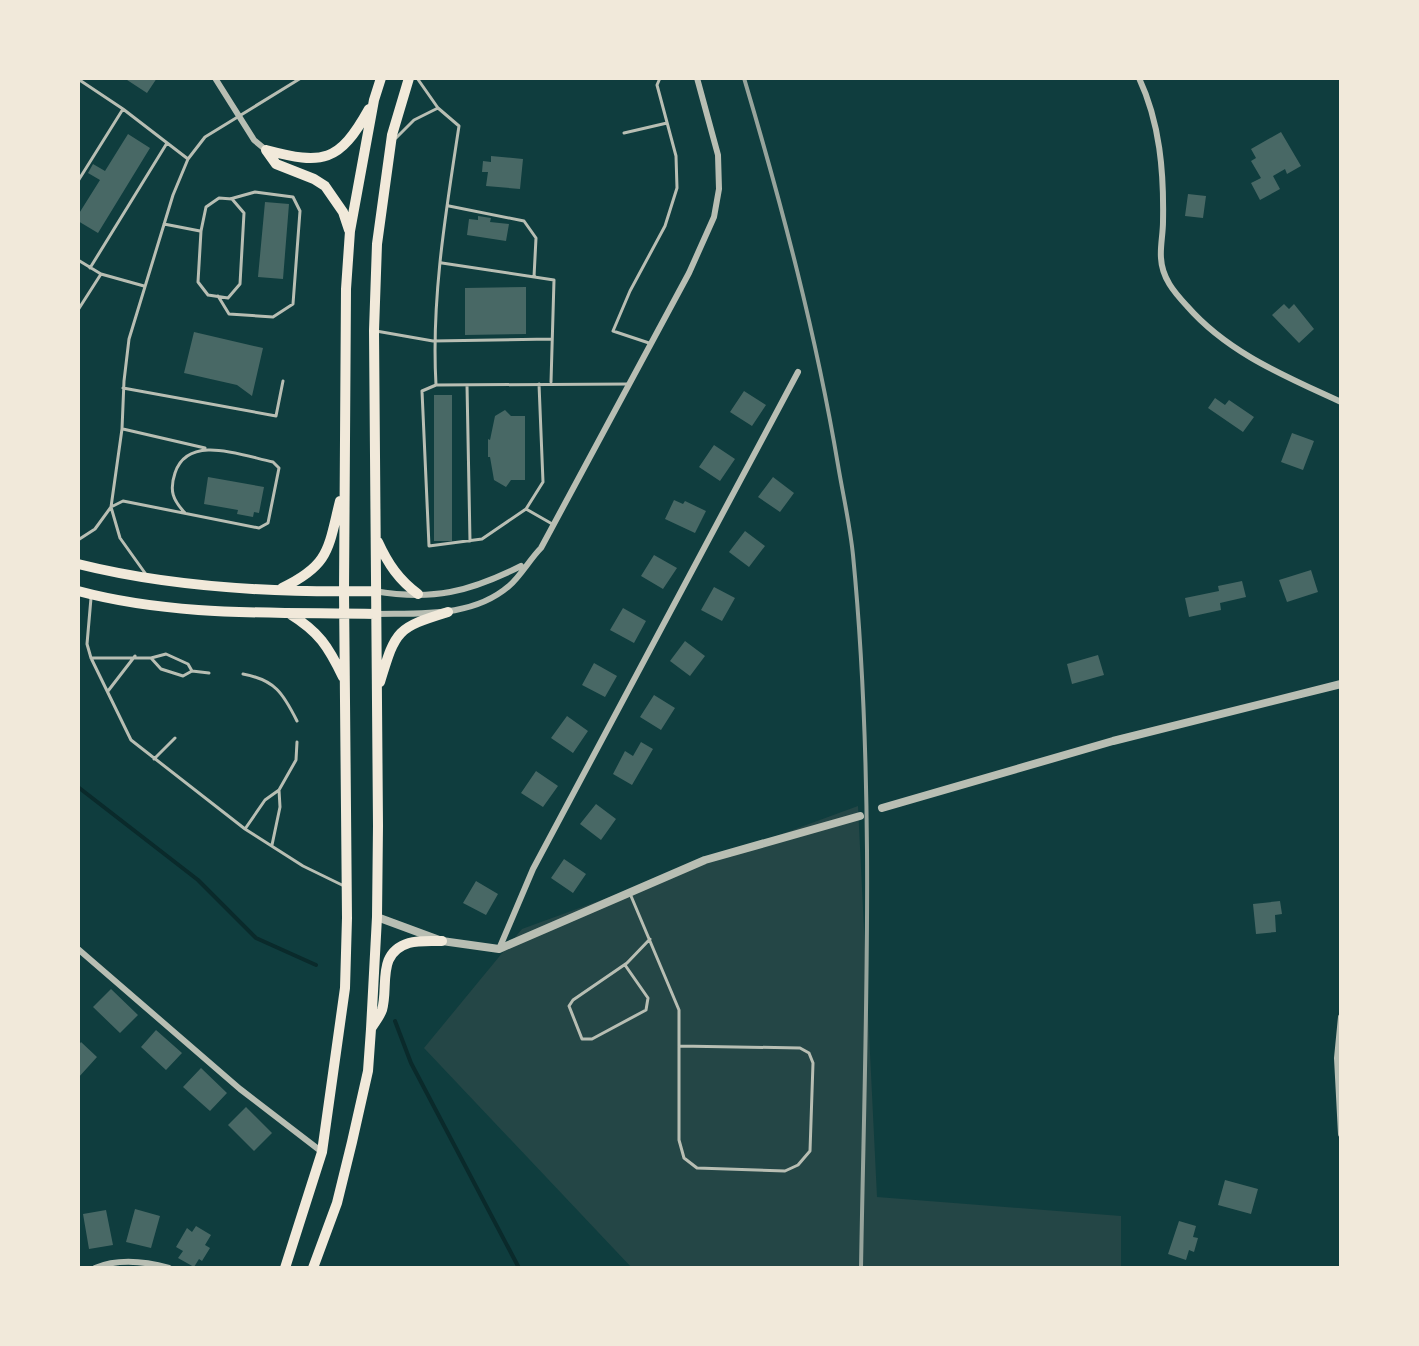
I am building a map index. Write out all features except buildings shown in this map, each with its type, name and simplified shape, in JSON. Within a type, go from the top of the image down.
[{"type":"main road","points":[[285,1268],[322,1152],[345,988],[346,303],[350,231],[374,100],[381,78]]},
{"type":"main road","points":[[313,1268],[337,1203],[368,1071],[377,917],[374,331],[377,244],[392,142],[409,78]]},
{"type":"main road","points":[[266,150],[313,159],[331,154],[343,148],[355,135],[374,100]]},
{"type":"main road","points":[[266,150],[276,164],[325,186],[343,212],[350,231]]},
{"type":"main road","points":[[281,589],[305,577],[322,562],[329,547],[344,483]]},
{"type":"main road","points":[[376,536],[386,560],[403,583],[418,594]]},
{"type":"main road","points":[[78,564],[150,579],[218,587],[374,591]]},
{"type":"main road","points":[[78,591],[169,608],[375,614]]},
{"type":"main road","points":[[377,691],[394,639],[411,624],[448,612]]},
{"type":"main road","points":[[288,613],[313,629],[330,649],[345,682]]},
{"type":"main road","points":[[371,1029],[382,1011],[389,958],[410,942],[442,941]]},
{"type":"street","points":[[215,78],[254,140],[266,150]]},
{"type":"street","points":[[375,614],[448,612],[486,602],[511,585],[541,548],[703,245],[714,217],[719,189],[718,155],[697,78]]},
{"type":"street","points":[[1139,78],[1147,94],[1162,154],[1161,259],[1169,285],[1204,326],[1241,353],[1341,402]]},
{"type":"street","points":[[499,949],[533,869],[798,372]]},
{"type":"street","points":[[374,591],[445,595],[484,584],[525,565]]},
{"type":"street","points":[[882,808],[1113,741],[1341,684]]},
{"type":"street","points":[[377,917],[442,941],[499,949],[705,860],[860,816]]},
{"type":"street","points":[[78,949],[240,1089],[322,1152]]},
{"type":"street","points":[[1341,1017],[1337,1058],[1341,1134]]},
{"type":"street","points":[[95,1268],[109,1262],[130,1261],[169,1268]]},
{"type":"lane","points":[[150,579],[120,538],[111,507],[122,429],[129,339],[164,224],[188,159],[205,137],[301,78]]},
{"type":"lane","points":[[417,78],[438,108],[459,126],[433,341],[436,385]]},
{"type":"lane","points":[[651,344],[613,331],[630,291],[665,226],[677,188],[676,156],[657,85],[660,78]]},
{"type":"lane","points":[[78,79],[188,159]]},
{"type":"lane","points":[[392,142],[414,120],[438,108]]},
{"type":"lane","points":[[78,181],[123,109]]},
{"type":"lane","points":[[624,133],[667,123]]},
{"type":"lane","points":[[90,268],[167,143]]},
{"type":"lane","points":[[218,296],[229,314],[273,317],[293,304],[300,211],[293,197],[255,192],[230,199],[219,198],[206,207],[201,231],[198,282],[208,295],[218,296],[228,298],[240,284],[244,213],[230,199]]},
{"type":"lane","points":[[447,206],[524,221],[536,238],[534,277]]},
{"type":"lane","points":[[164,224],[201,231]]},
{"type":"lane","points":[[78,260],[101,274],[145,286]]},
{"type":"lane","points":[[442,263],[554,280],[551,384]]},
{"type":"lane","points":[[78,310],[101,274]]},
{"type":"lane","points":[[374,331],[433,341],[551,339]]},
{"type":"lane","points":[[123,388],[276,416],[283,381]]},
{"type":"lane","points":[[539,384],[543,482],[526,509],[482,539],[429,546],[422,391],[436,385],[539,384],[630,384]]},
{"type":"lane","points":[[467,385],[470,541]]},
{"type":"lane","points":[[78,540],[95,529],[111,507],[123,501],[259,528],[268,523],[279,468],[273,462],[122,429]]},
{"type":"lane","points":[[185,513],[173,500],[176,468],[189,455],[205,448]]},
{"type":"lane","points":[[526,509],[554,525]]},
{"type":"lane","points":[[92,594],[87,635],[91,658],[131,740],[245,829],[303,866],[347,887]]},
{"type":"lane","points":[[91,658],[151,658],[166,654],[188,664],[192,671]]},
{"type":"lane","points":[[107,691],[135,656]]},
{"type":"lane","points":[[151,658],[161,669],[183,676],[192,671],[209,673]]},
{"type":"lane","points":[[243,674],[263,678],[283,694],[297,721]]},
{"type":"lane","points":[[154,759],[175,738]]},
{"type":"lane","points":[[245,829],[265,800],[279,790],[296,760],[297,742]]},
{"type":"lane","points":[[272,846],[280,807],[279,790]]},
{"type":"lane","points":[[629,893],[679,1010],[679,1046],[679,1140],[684,1158],[697,1168],[785,1171],[798,1165],[810,1151],[813,1063],[809,1053],[800,1048],[679,1046]]},
{"type":"lane","points":[[625,965],[648,998],[646,1010],[592,1039],[582,1039],[569,1006],[625,965],[650,939]]},
{"type":"shaded area","points":[[858,806],[877,1197],[1121,1216],[1121,1268],[632,1268],[424,1048],[522,929]]},
{"type":"waterway","points":[[78,787],[198,880],[256,938],[316,965]]},
{"type":"waterway","points":[[395,1021],[411,1063],[519,1268]]},
{"type":"railway","points":[[744,78],[809,319],[853,555],[865,732],[867,822],[861,1268]]}]
